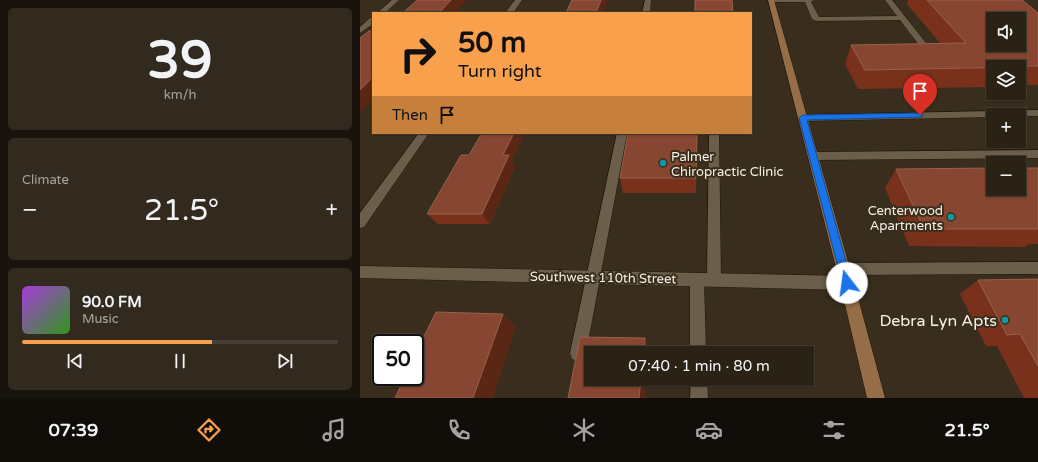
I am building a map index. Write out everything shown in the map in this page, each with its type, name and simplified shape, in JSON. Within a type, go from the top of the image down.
[{"type":"main road","points":[[772,0],[876,398]]},
{"type":"street","points":[[382,12],[396,0]]},
{"type":"street","points":[[510,12],[519,0]]},
{"type":"street","points":[[646,12],[648,0]]},
{"type":"street","points":[[772,0],[811,0]]},
{"type":"street","points":[[807,0],[816,19],[903,18]]},
{"type":"street","points":[[888,0],[922,43]]},
{"type":"street","points":[[360,31],[372,21]]},
{"type":"street","points":[[803,118],[1038,113]]},
{"type":"street","points":[[360,223],[423,134]]},
{"type":"street","points":[[575,368],[622,134]]},
{"type":"street","points":[[714,134],[714,280]]},
{"type":"street","points":[[813,156],[1038,154]]},
{"type":"street","name":"Southwest 110th Street","points":[[360,272],[714,280],[1038,268]]},
{"type":"street","points":[[697,279],[698,346]]},
{"type":"street","points":[[699,386],[699,398]]},
{"type":"building","points":[[417,0],[451,0],[440,12],[404,12]]},
{"type":"building","points":[[572,0],[601,0],[596,12],[566,12]]},
{"type":"building","points":[[695,0],[732,0],[733,12],[695,12]]},
{"type":"building","points":[[927,0],[1022,0],[1038,13],[1038,66],[1026,66],[1026,60],[986,60],[986,68],[865,70],[851,45],[966,43]]},
{"type":"building","points":[[369,31],[372,31],[372,78],[360,90],[360,38]]},
{"type":"building","points":[[481,134],[514,134],[503,155],[509,155],[482,214],[427,214],[461,155],[469,155]]},
{"type":"building","name":"Palmer Chiropractic Clinic","points":[[628,134],[697,134],[696,178],[620,178]]},
{"type":"building","points":[[986,168],[986,196],[1026,196],[1026,168],[1038,168],[1038,229],[924,229],[896,169]]},
{"type":"building","points":[[1038,279],[1038,366],[1020,334],[1007,335],[978,280]]},
{"type":"building","points":[[436,312],[503,314],[473,398],[395,398],[401,386],[424,386],[424,337]]},
{"type":"building","points":[[580,337],[645,338],[644,346],[584,346],[584,386],[640,386],[639,398],[568,398]]},
{"type":"place","name":"Palmer Chiropractic Clinic","points":[[663,163]]},
{"type":"place","name":"Centerwood Apartments","points":[[951,217]]},
{"type":"place","name":"Debra Lyn Apts","points":[[1005,320]]},
{"type":"route","points":[[847,283],[803,118],[920,115]]}]
